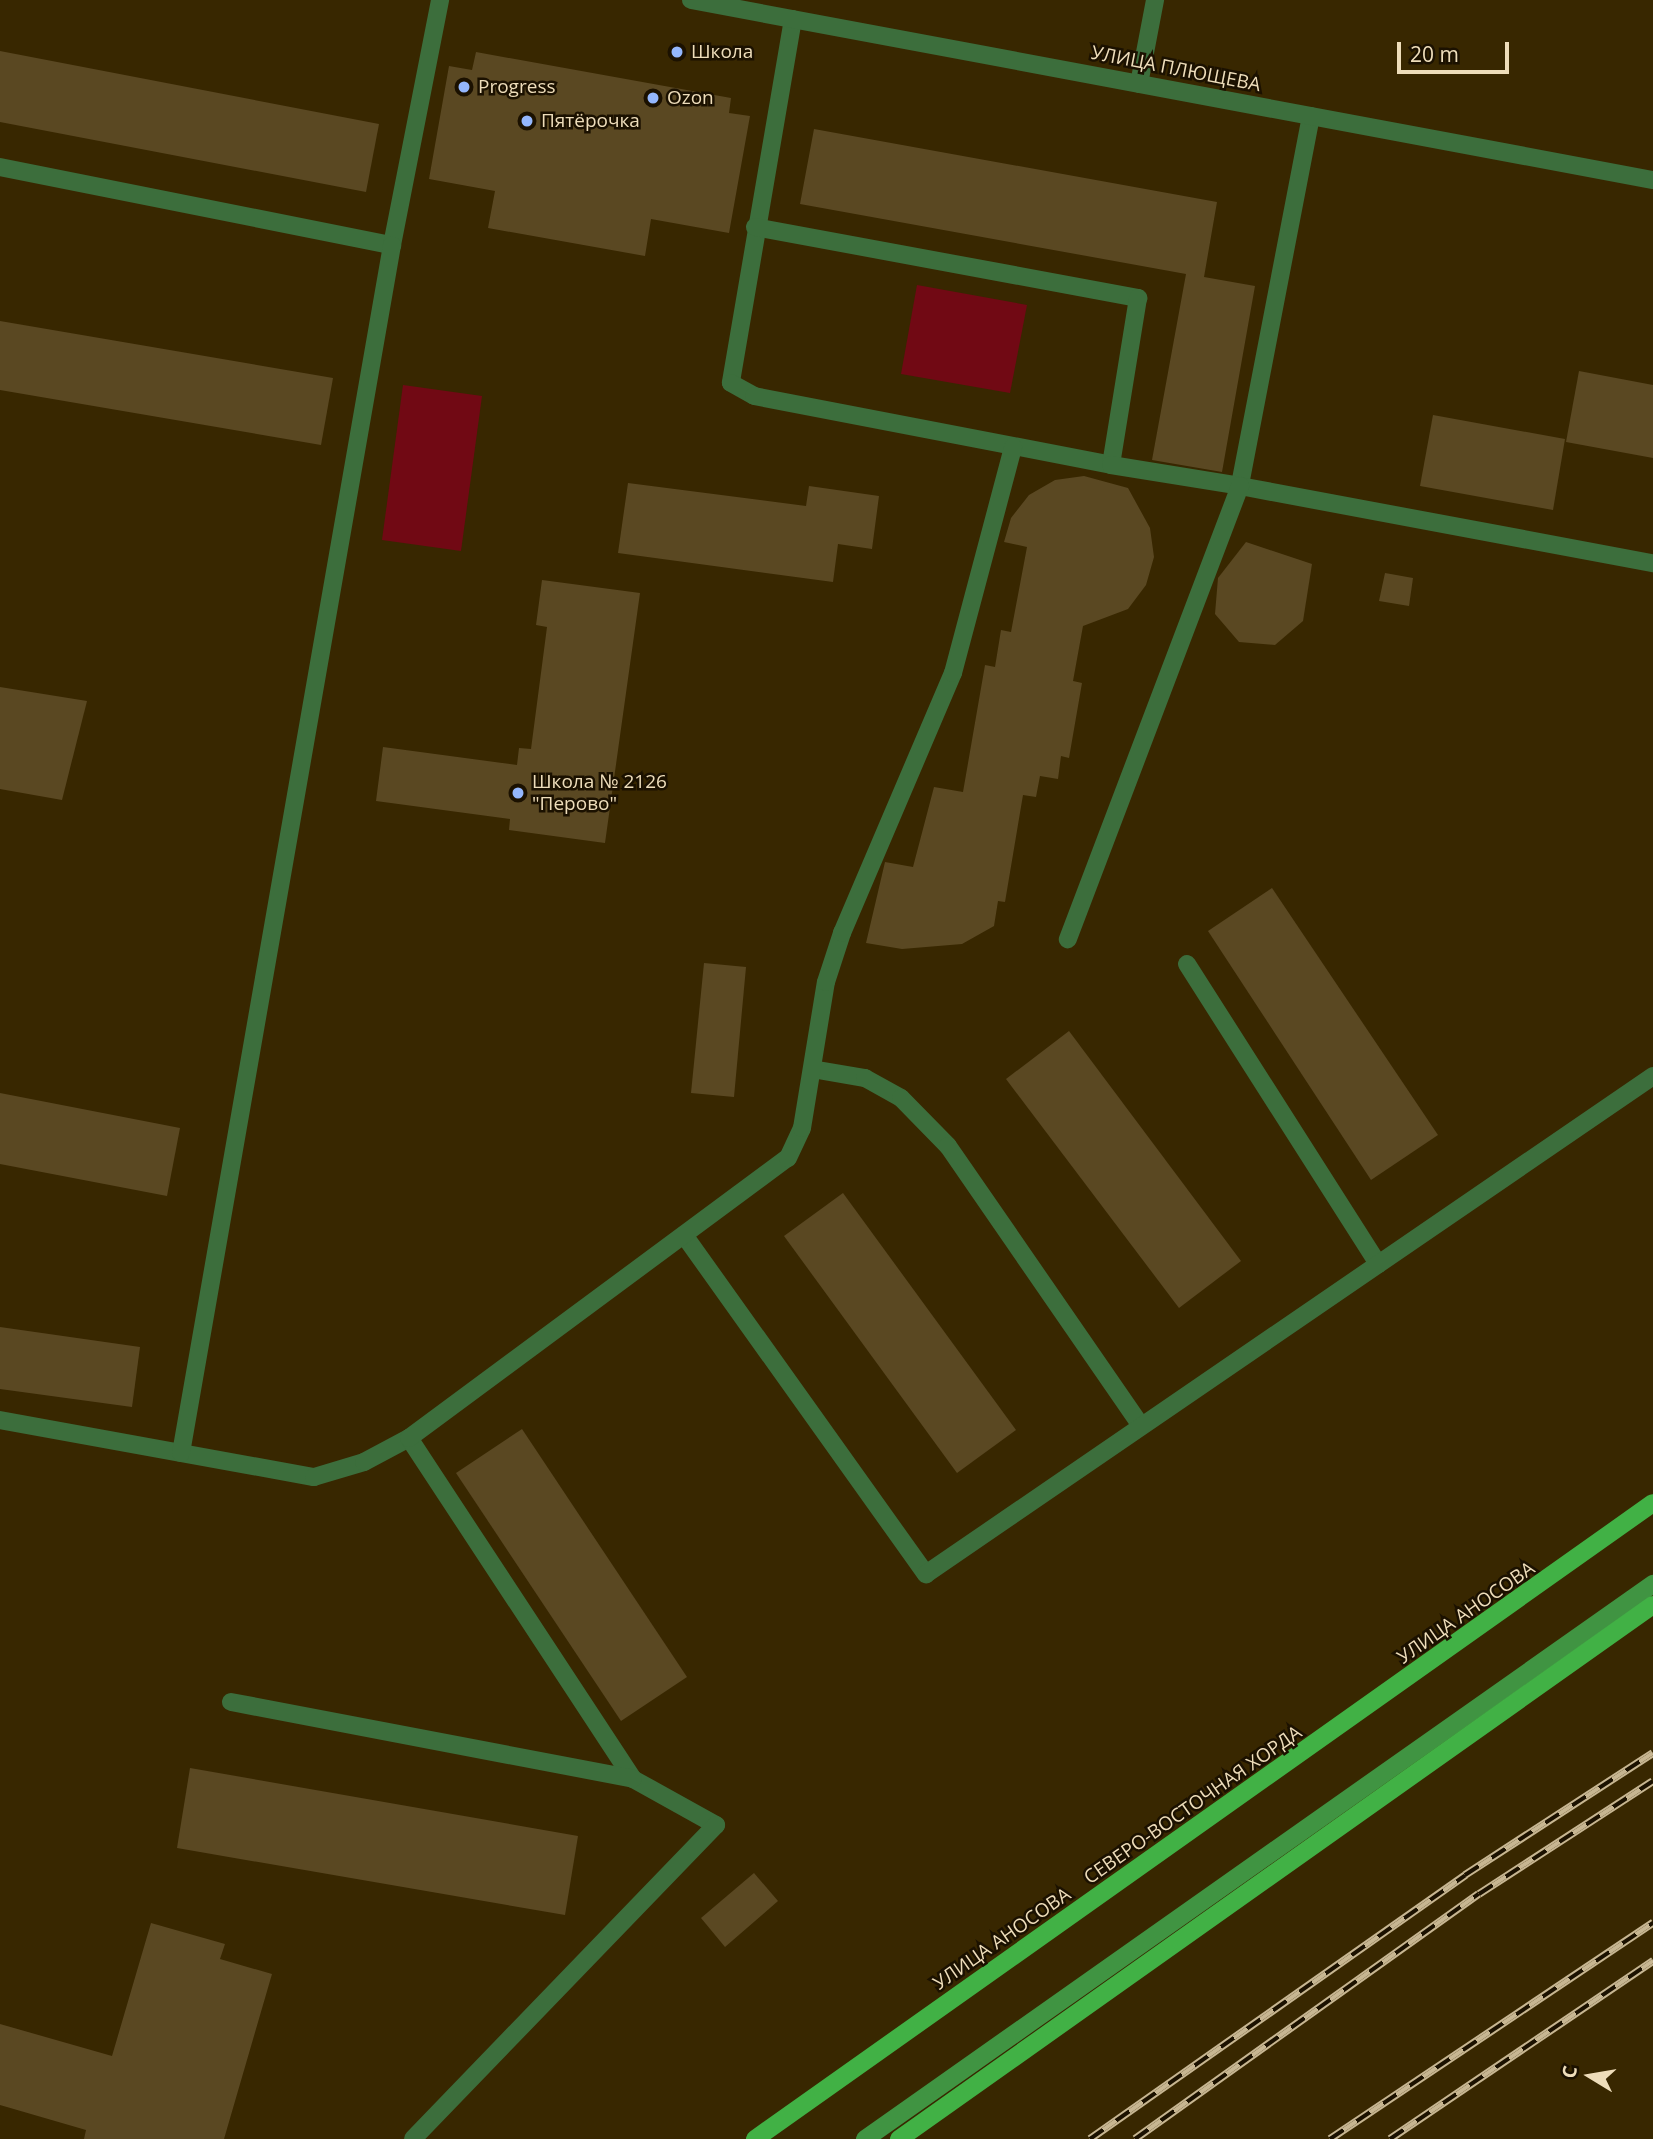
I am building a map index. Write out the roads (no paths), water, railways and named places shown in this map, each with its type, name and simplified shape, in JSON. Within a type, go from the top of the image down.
[{"type":"main road","name":"СЕВЕРО-ВОСТОЧНАЯ ХОРДА","points":[[754,2139],[1653,1505]]},
{"type":"main road","points":[[898,2139],[1653,1605]]},
{"type":"street","points":[[181,1453],[393,245],[440,0]]},
{"type":"street","name":"УЛИЦА ПЛЮЩЕВА","points":[[691,0],[1653,180]]},
{"type":"street","points":[[1139,84],[1155,0]]},
{"type":"street","points":[[793,19],[730,366],[731,383],[738,390],[1013,447],[1240,486],[1653,563]]},
{"type":"street","points":[[1068,939],[1240,486],[1311,116]]},
{"type":"street","points":[[0,167],[393,245]]},
{"type":"street","points":[[755,227],[1138,298],[1111,465]]},
{"type":"street","points":[[0,1420],[314,1477],[364,1462],[409,1438],[788,1158],[802,1128],[842,933],[953,673],[1013,447]]},
{"type":"street","points":[[1187,964],[1378,1264]]},
{"type":"street","points":[[812,1069],[865,1078],[901,1098],[948,1146],[1141,1426]]},
{"type":"street","points":[[684,1235],[926,1574],[1653,1076]]},
{"type":"street","points":[[409,1438],[633,1779]]},
{"type":"street","points":[[864,2139],[1653,1584]]},
{"type":"street","points":[[231,1702],[633,1779],[716,1825],[413,2139]]},
{"type":"railway","points":[[1090,2139],[1465,1875],[1653,1753]]},
{"type":"railway","points":[[1135,2139],[1479,1894],[1653,1781]]},
{"type":"railway","points":[[1330,2139],[1653,1923]]},
{"type":"railway","points":[[1390,2139],[1653,1961]]},
{"type":"place","name":"Школа","points":[[677,52]]},
{"type":"place","name":"Progress","points":[[464,87]]},
{"type":"place","name":"Ozon","points":[[653,98]]},
{"type":"place","name":"Пятёрочка","points":[[527,121]]},
{"type":"place","name":"Школа № 2126 \"Перово\"","points":[[518,793]]}]
